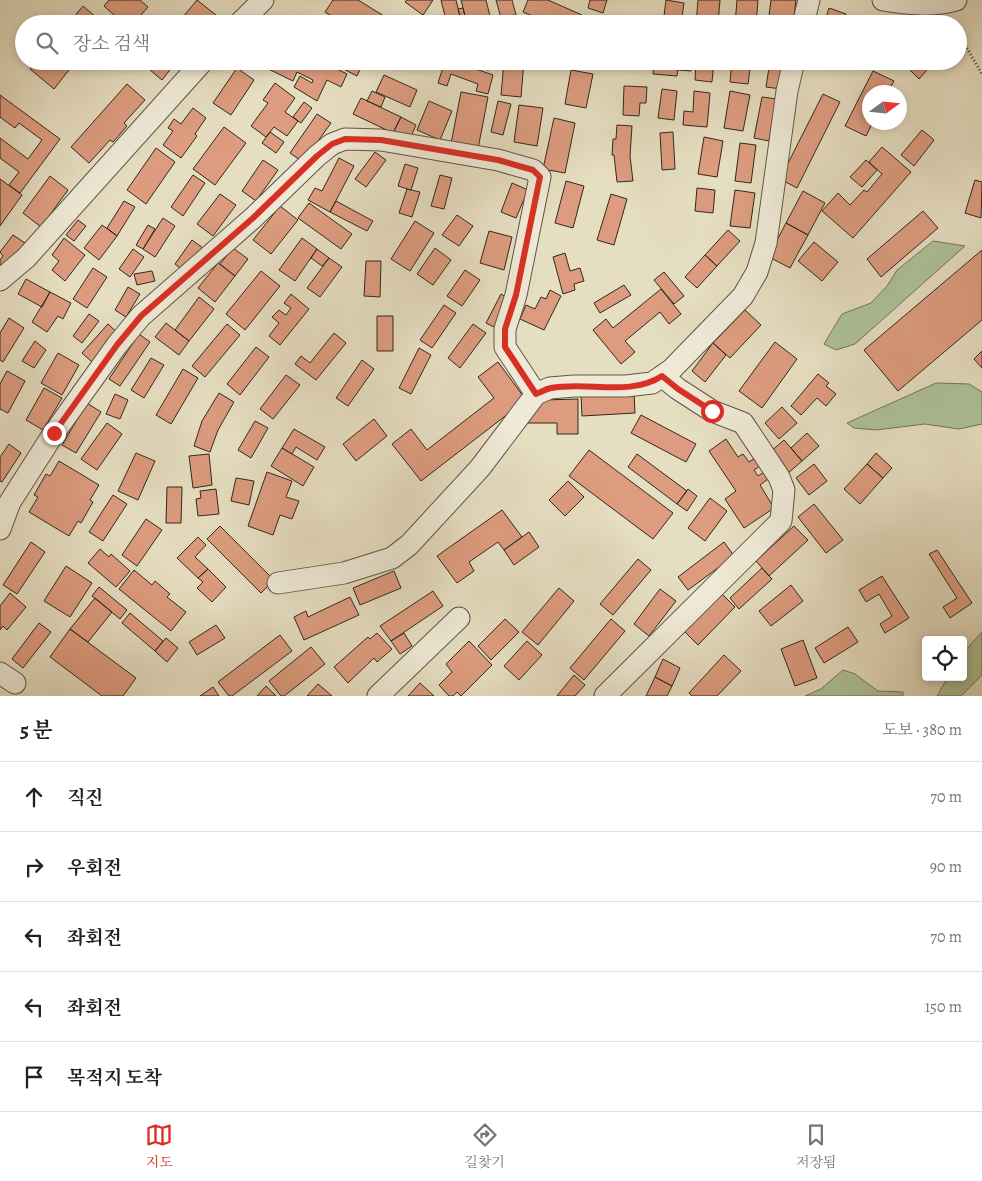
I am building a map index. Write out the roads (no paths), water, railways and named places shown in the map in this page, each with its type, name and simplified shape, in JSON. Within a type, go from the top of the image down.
[{"type":"street","points":[[248,15],[263,0]]},
{"type":"street","points":[[805,15],[809,0]]},
{"type":"street","points":[[883,0],[909,4],[947,3],[956,0]]},
{"type":"street","points":[[0,280],[26,258],[196,70]]},
{"type":"street","points":[[278,583],[344,573],[392,558],[409,545],[480,468],[536,394],[550,388],[626,386],[652,382],[670,370],[743,296],[756,272],[766,243],[787,91],[792,70]]},
{"type":"street","points":[[0,529],[10,502],[54,433],[117,345],[141,316],[253,218],[317,156],[332,144],[345,139],[381,140],[498,160],[533,170],[540,177],[516,295],[505,329],[505,347],[536,394]]},
{"type":"street","points":[[605,696],[781,521],[784,490],[779,477],[744,424],[712,411],[662,376]]},
{"type":"street","points":[[378,696],[458,618]]}]
